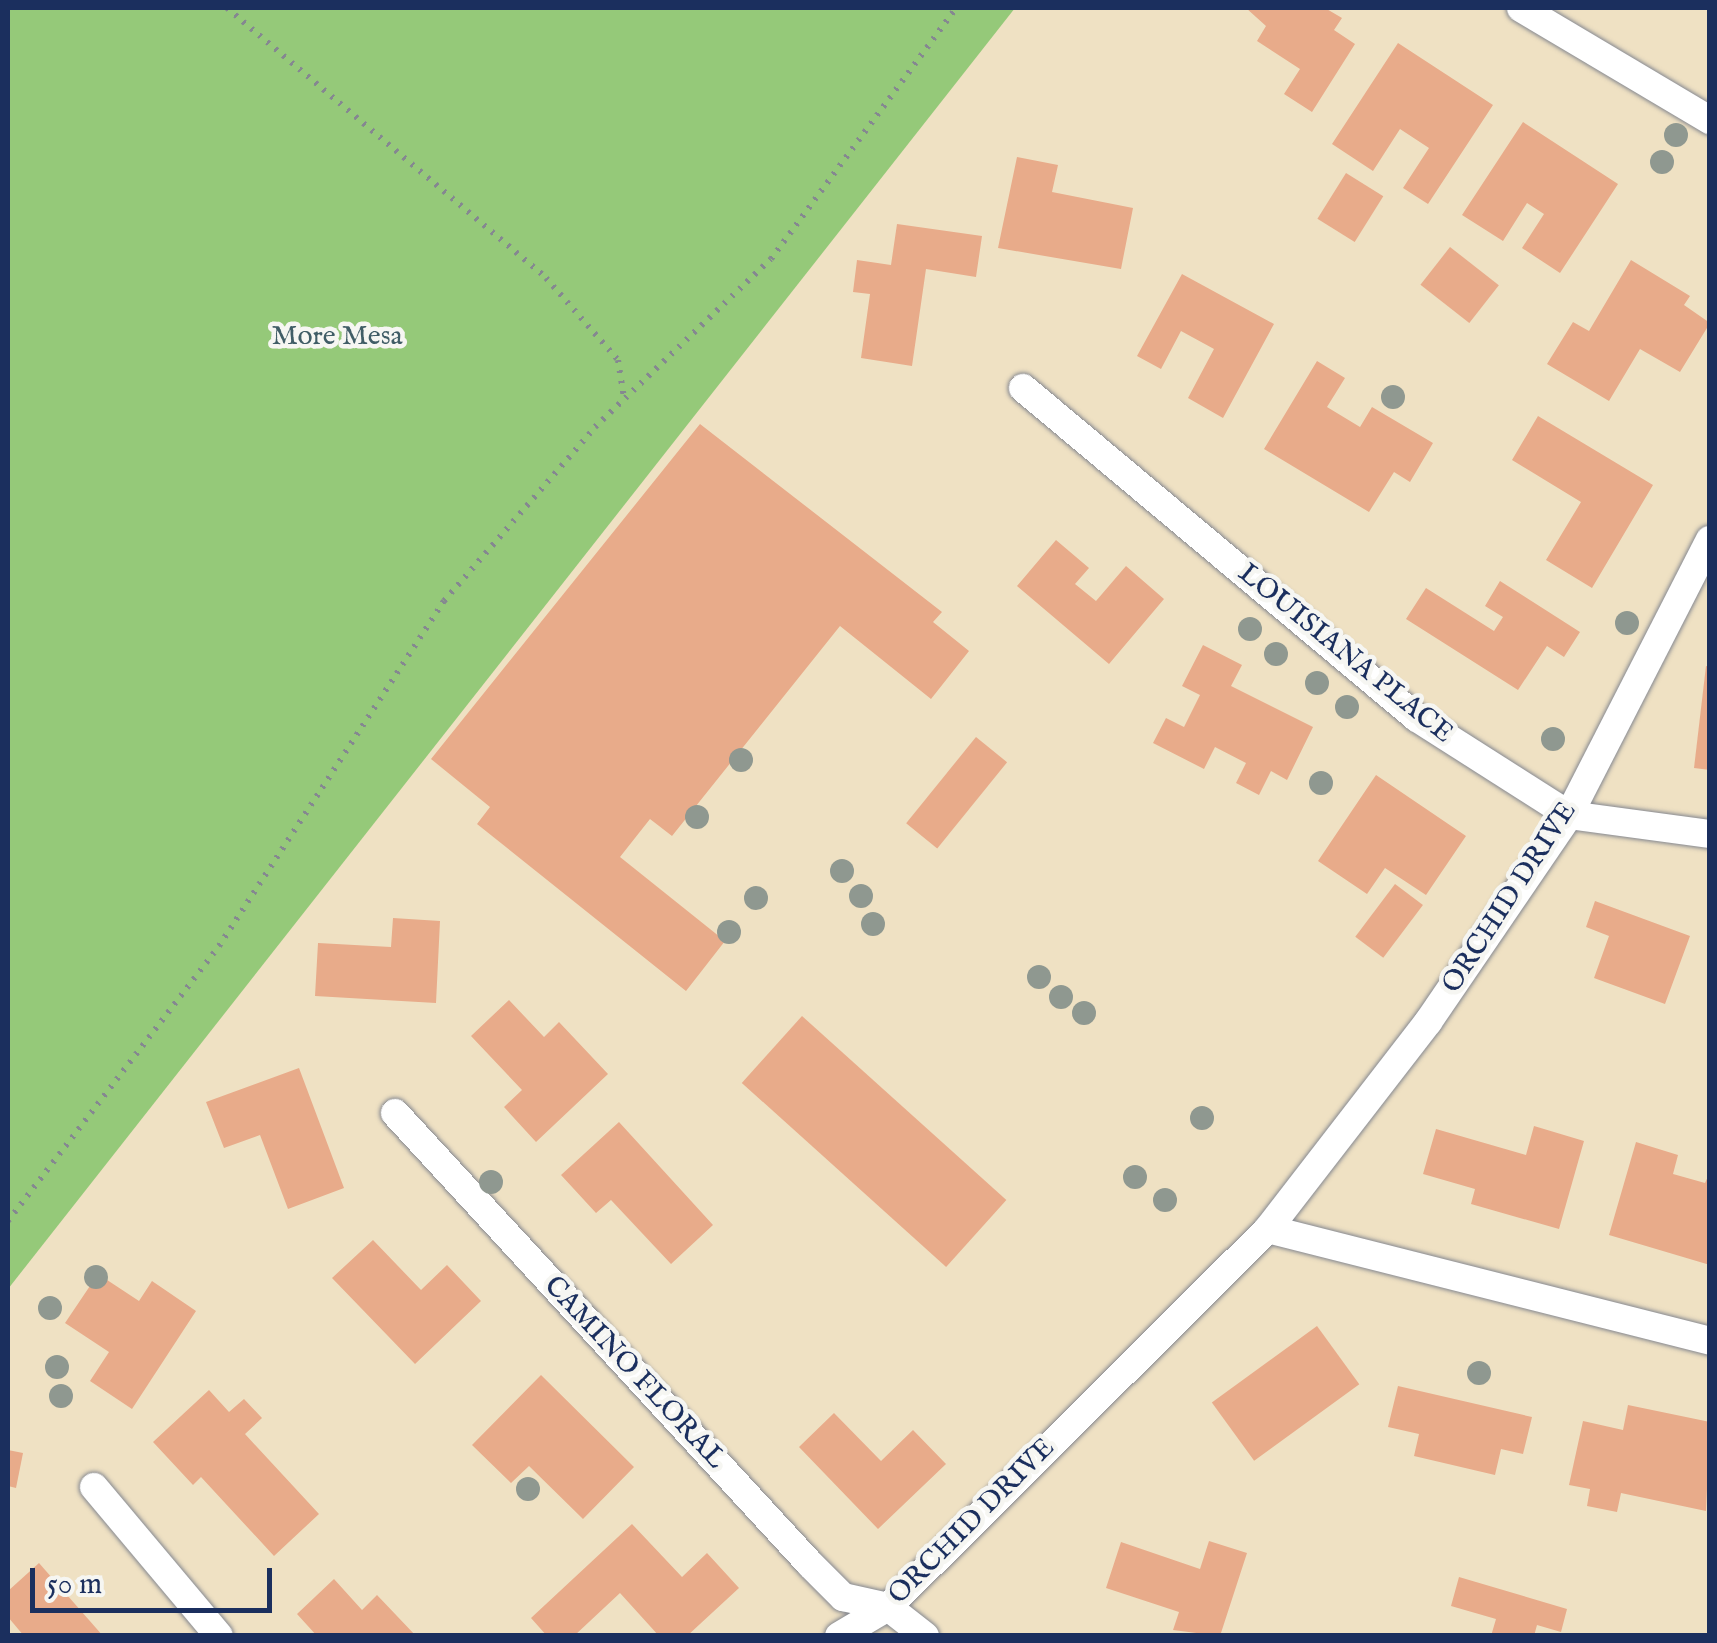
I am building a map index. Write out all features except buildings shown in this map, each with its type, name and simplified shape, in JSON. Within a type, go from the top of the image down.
[{"type":"street","points":[[1521,8],[1710,120]]},
{"type":"street","name":"LOUISIANA PLACE","points":[[1023,388],[1417,718],[1569,815],[1710,834]]},
{"type":"street","name":"ORCHID DRIVE","points":[[840,1636],[888,1607],[1268,1229],[1428,1022],[1569,815],[1710,540]]},
{"type":"street","name":"CAMINO FLORAL","points":[[395,1113],[810,1564],[843,1597],[888,1607]]},
{"type":"street","points":[[1268,1229],[1710,1341]]},
{"type":"street","points":[[94,1487],[219,1636]]},
{"type":"street","points":[[888,1607],[925,1636]]},
{"type":"path","points":[[227,8],[546,278],[618,360],[624,398]]},
{"type":"path","points":[[8,1221],[219,946],[444,601],[624,398],[771,258],[956,8]]},
{"type":"green space","name":"More Mesa","points":[[8,8],[1015,8],[8,1289]]}]
